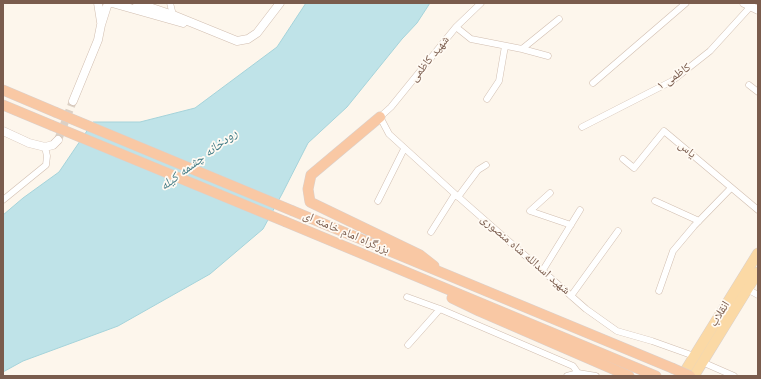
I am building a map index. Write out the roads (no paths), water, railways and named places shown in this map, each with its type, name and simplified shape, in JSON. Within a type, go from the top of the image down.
[{"type":"highway","name":"بزرگراه امام خامنه ای","points":[[3,90],[690,376]]},
{"type":"highway","name":"بزرگراه امام خامنه ای","points":[[3,105],[656,376]]},
{"type":"highway","points":[[380,117],[311,175],[308,189],[310,202],[420,255],[445,274]]},
{"type":"highway","points":[[381,262],[479,311],[629,376]]},
{"type":"main road","name":"انقلاب","points":[[694,376],[698,359],[758,253]]},
{"type":"main road","name":"انقلاب","points":[[682,376],[698,359],[758,272]]},
{"type":"street","points":[[98,3],[101,25]]},
{"type":"street","points":[[73,101],[98,40],[101,25],[109,3],[105,3]]},
{"type":"street","points":[[112,3],[172,21],[197,25]]},
{"type":"street","points":[[137,3],[173,15],[237,41],[248,39],[261,28],[280,3]]},
{"type":"street","points":[[170,3],[173,15]]},
{"type":"street","name":"شهید کاظمی","points":[[380,117],[391,107],[456,27],[481,3]]},
{"type":"street","points":[[593,83],[686,3]]},
{"type":"street","name":"کاظمی ۱","points":[[582,127],[672,81],[710,51],[751,6]]},
{"type":"street","points":[[522,49],[559,19]]},
{"type":"street","points":[[456,27],[471,39],[522,49],[548,56]]},
{"type":"street","points":[[487,99],[499,81],[505,46]]},
{"type":"street","points":[[749,85],[758,92]]},
{"type":"street","name":"شهید اسدالله شاه منصوری","points":[[380,117],[388,134],[404,149],[586,309],[616,331],[652,341],[698,359],[734,376]]},
{"type":"street","name":"یاس","points":[[623,159],[634,168],[664,131],[758,210]]},
{"type":"street","points":[[4,134],[28,143],[45,147],[53,145],[58,140]]},
{"type":"street","points":[[3,200],[46,165],[47,156],[45,147]]},
{"type":"street","points":[[378,201],[404,149]]},
{"type":"street","points":[[431,232],[456,195],[478,170],[486,165]]},
{"type":"street","points":[[659,291],[673,251],[731,188]]},
{"type":"street","points":[[550,193],[530,211],[571,225]]},
{"type":"street","points":[[655,200],[699,221]]},
{"type":"street","points":[[543,270],[580,210]]},
{"type":"street","points":[[571,296],[618,231]]},
{"type":"street","points":[[747,289],[758,295]]},
{"type":"street","points":[[407,297],[440,309],[573,366],[578,372]]},
{"type":"street","points":[[408,345],[440,309]]},
{"type":"street","points":[[567,376],[578,372],[596,376]]},
{"type":"water","name":"رودخانه چشمه کیله","points":[[306,3],[430,3],[417,23],[402,39],[347,107],[308,143],[263,229],[210,274],[118,326],[23,361],[3,372],[3,215],[23,198],[59,172],[93,122],[140,122],[195,108],[277,47]]},
{"type":"tunnel","points":[[58,140],[73,101]]}]
